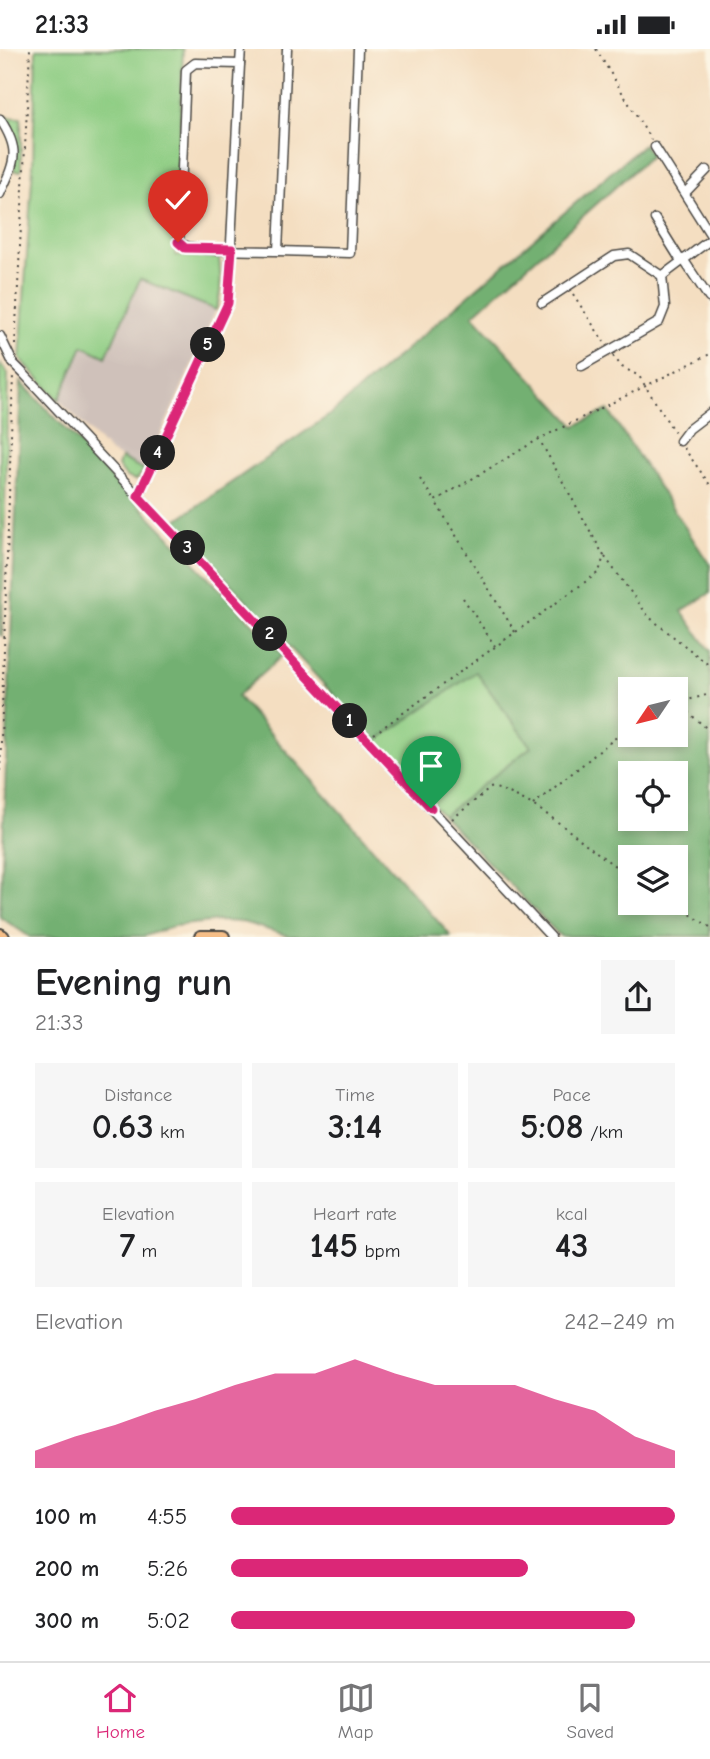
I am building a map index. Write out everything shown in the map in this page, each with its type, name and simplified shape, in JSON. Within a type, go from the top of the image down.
[{"type":"highway","points":[[201,936],[223,936]]},
{"type":"street","points":[[138,496],[228,303],[241,49]]},
{"type":"street","points":[[278,251],[287,49]]},
{"type":"street","points":[[240,64],[195,62],[186,70],[178,237],[185,248],[350,253],[358,49]]},
{"type":"street","points":[[0,119],[14,140],[12,167],[0,194]]},
{"type":"street","points":[[655,147],[710,235]]},
{"type":"street","points":[[685,193],[709,170]]},
{"type":"street","points":[[655,219],[709,298]]},
{"type":"street","points":[[662,276],[710,240]]},
{"type":"street","points":[[542,303],[614,256],[629,254],[662,276],[666,307],[659,321],[582,366]]},
{"type":"street","points":[[1,343],[13,363],[551,936]]},
{"type":"street","points":[[680,441],[689,429],[710,413]]},
{"type":"path","points":[[0,771],[13,363],[30,49]]},
{"type":"path","points":[[596,49],[655,147]]},
{"type":"path","points":[[568,288],[622,367],[639,376],[710,485]]},
{"type":"path","points":[[435,501],[539,439],[710,354]]},
{"type":"path","points":[[539,439],[604,555],[649,617],[710,666]]},
{"type":"path","points":[[420,479],[515,632]]},
{"type":"path","points":[[368,739],[598,572],[604,555]]},
{"type":"path","points":[[463,599],[495,647]]},
{"type":"path","points":[[688,700],[710,695]]},
{"type":"path","points":[[688,713],[710,731]]},
{"type":"path","points":[[532,805],[618,736]]},
{"type":"path","points":[[446,824],[492,787],[532,805],[618,867]]},
{"type":"path","points":[[688,913],[710,927]]},
{"type":"shaded area","points":[[140,279],[216,310],[145,470],[110,452],[59,400],[83,346],[106,356]]},
{"type":"green space","points":[[36,49],[183,49],[175,255],[219,258],[220,272],[216,310],[140,279],[106,357],[83,346],[59,400],[20,359],[33,165]]},
{"type":"green space","points":[[2,117],[21,118],[21,171],[14,171],[15,144]]},
{"type":"green space","points":[[644,144],[651,155],[473,315],[575,426],[608,410],[710,565],[710,593],[682,611],[710,651],[710,936],[560,936],[443,816],[531,747],[476,672],[376,741],[174,522],[331,414]]},
{"type":"green space","points":[[0,363],[8,374],[2,636],[0,635]]},
{"type":"green space","points":[[21,382],[283,655],[237,696],[451,936],[289,936],[242,922],[218,921],[174,926],[145,936],[30,937],[0,917]]},
{"type":"green space","points":[[121,458],[145,470],[136,480],[126,477],[118,466]]},
{"type":"green space","points":[[476,671],[531,747],[443,816],[376,741]]},
{"type":"route","points":[[178,242],[185,248],[232,249],[228,303],[138,496],[431,808]]}]
